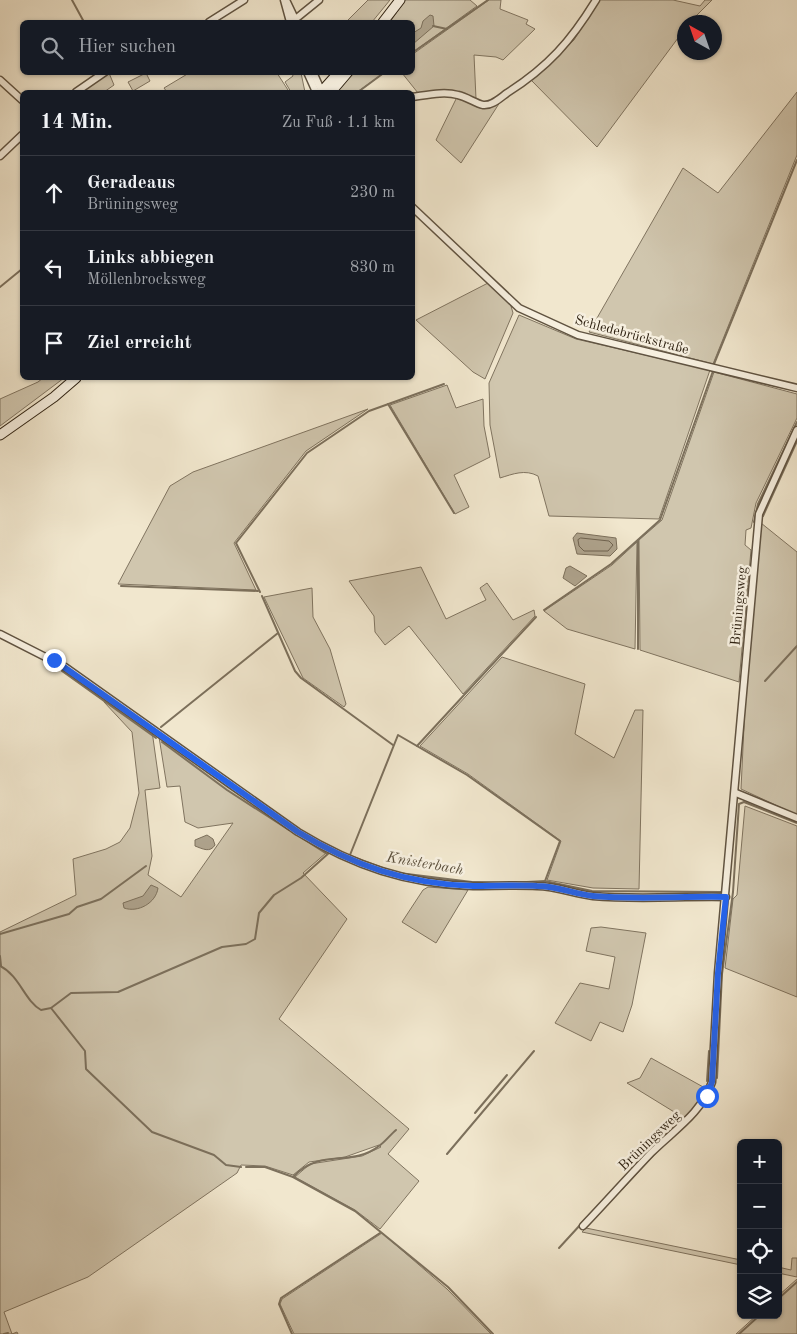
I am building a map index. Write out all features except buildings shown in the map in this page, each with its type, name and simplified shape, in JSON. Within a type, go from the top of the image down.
[{"type":"main road","points":[[385,20],[400,0]]},
{"type":"main road","points":[[324,90],[336,75]]},
{"type":"main road","points":[[325,90],[344,75]]},
{"type":"main road","points":[[0,436],[54,397],[74,380]]},
{"type":"street","points":[[212,20],[244,0]]},
{"type":"street","points":[[285,0],[293,20]]},
{"type":"street","points":[[294,20],[319,0]]},
{"type":"street","points":[[415,97],[432,94],[458,95],[484,105],[493,103],[530,78],[559,52],[577,31],[596,0]]},
{"type":"street","points":[[79,90],[101,75]]},
{"type":"street","points":[[309,75],[320,90]]},
{"type":"street","points":[[315,75],[321,90]]},
{"type":"street","points":[[0,80],[20,98]]},
{"type":"street","points":[[0,156],[20,137]]},
{"type":"street","name":"Schledebrückstraße","points":[[415,209],[519,308],[578,335],[797,388]]},
{"type":"street","name":"Brüningsweg","points":[[583,1226],[652,1153],[690,1118],[707,1096],[712,1082],[718,973],[736,793],[759,514],[797,430]]},
{"type":"street","points":[[0,634],[65,667],[282,821],[331,852],[390,875],[471,886],[539,886],[593,896],[726,897]]},
{"type":"street","points":[[736,793],[797,818]]},
{"type":"shaded area","points":[[368,0],[390,0],[374,20],[348,20]]},
{"type":"shaded area","points":[[405,0],[470,0],[477,6],[415,51],[415,20],[391,20]]},
{"type":"shaded area","points":[[489,0],[501,0],[500,9],[528,20],[526,24],[535,29],[503,60],[496,57],[474,55],[476,99],[418,93],[404,75],[415,75],[415,53]]},
{"type":"shaded area","points":[[599,0],[673,0],[700,6],[705,0],[712,0],[697,15],[677,15],[677,39],[597,147],[531,80],[574,40]]},
{"type":"shaded area","points":[[106,75],[110,75],[114,85],[107,90],[83,90]]},
{"type":"shaded area","points":[[142,75],[147,75],[150,81],[135,90],[132,90],[128,82]]},
{"type":"shaded area","points":[[186,75],[278,75],[288,90],[166,90],[164,88]]},
{"type":"shaded area","points":[[301,75],[305,90],[290,90],[285,82],[293,76]]},
{"type":"shaded area","points":[[350,75],[381,75],[360,90],[338,90]]},
{"type":"shaded area","points":[[797,92],[797,155],[713,364],[589,332],[683,168],[718,193]]},
{"type":"shaded area","points":[[457,97],[485,107],[502,99],[461,163],[436,140]]},
{"type":"shaded area","points":[[488,283],[511,306],[513,313],[485,379],[473,372],[416,320]]},
{"type":"shaded area","points":[[519,315],[576,339],[710,370],[659,519],[549,516],[538,476],[524,473],[500,478],[490,425],[489,383]]},
{"type":"shaded area","points":[[714,372],[797,394],[797,418],[756,503],[751,528],[746,530],[745,545],[751,550],[739,682],[640,650],[639,540],[662,520]]},
{"type":"shaded area","points":[[40,380],[61,380],[0,426],[0,399]]},
{"type":"shaded area","points":[[447,385],[456,408],[483,399],[484,426],[490,457],[454,475],[469,507],[455,514],[390,405]]},
{"type":"shaded area","points":[[368,409],[306,451],[234,543],[256,590],[118,584],[170,486],[193,472]]},
{"type":"shaded area","points":[[761,523],[797,552],[797,815],[741,789],[746,684]]},
{"type":"shaded area","points":[[637,542],[635,649],[567,629],[544,611],[612,565]]},
{"type":"shaded area","points":[[421,567],[446,619],[486,600],[480,588],[487,583],[513,620],[534,610],[535,616],[463,694],[409,626],[385,645],[375,632],[374,616],[349,581]]},
{"type":"shaded area","points":[[312,588],[313,617],[330,649],[346,704],[344,707],[303,678],[264,597]]},
{"type":"shaded area","points":[[502,657],[585,684],[575,734],[614,758],[635,710],[643,710],[639,889],[593,888],[547,880],[561,841],[468,774],[420,746]]},
{"type":"shaded area","points":[[106,698],[152,731],[160,788],[145,790],[152,856],[148,875],[181,897],[233,823],[198,828],[185,822],[180,786],[167,787],[159,737],[227,787],[326,853],[303,873],[347,919],[279,1019],[409,1129],[388,1154],[419,1181],[380,1229],[355,1210],[295,1177],[310,1164],[362,1156],[381,1147],[379,1145],[345,1157],[309,1162],[293,1175],[265,1166],[241,1165],[237,1173],[88,1277],[4,1312],[12,1334],[0,1334],[0,932],[76,895],[73,859],[106,849],[120,842],[130,828],[139,793],[132,732],[104,702]]},
{"type":"shaded area","points":[[745,806],[797,826],[797,997],[725,968],[733,899],[737,895]]},
{"type":"shaded area","points":[[428,887],[468,890],[436,943],[402,922],[423,890]]},
{"type":"shaded area","points":[[601,927],[646,933],[632,1005],[623,1032],[600,1022],[591,1041],[555,1023],[580,983],[609,989],[615,957],[586,951],[591,928]]},
{"type":"shaded area","points":[[651,1058],[705,1088],[698,1103],[684,1118],[627,1083],[640,1078]]},
{"type":"shaded area","points":[[586,1228],[737,1259],[737,1264],[582,1232]]},
{"type":"shaded area","points":[[382,1233],[447,1289],[491,1334],[294,1334],[280,1304],[282,1299]]},
{"type":"shaded area","points":[[792,1258],[797,1258],[797,1277],[782,1274],[782,1268],[791,1270]]},
{"type":"shaded area","points":[[797,1279],[797,1334],[736,1334],[753,1319],[782,1319],[782,1292]]},
{"type":"water","points":[[430,15],[433,16],[434,26],[415,42],[415,32],[421,28],[423,21]]},
{"type":"water","points":[[577,533],[616,538],[617,549],[610,556],[577,554],[573,538]]},
{"type":"water","points":[[570,566],[587,576],[575,586],[563,578],[566,568]]},
{"type":"water","points":[[207,835],[213,839],[215,845],[211,849],[206,850],[195,846],[195,840]]},
{"type":"water","points":[[151,885],[158,888],[157,893],[150,902],[140,908],[124,908],[123,903],[143,896]]},
{"type":"waterway","points":[[72,0],[83,20]]},
{"type":"waterway","points":[[415,51],[488,0]]},
{"type":"waterway","points":[[433,26],[447,29]]},
{"type":"waterway","points":[[361,90],[381,75]]},
{"type":"waterway","points":[[714,364],[797,160]]},
{"type":"waterway","points":[[0,287],[20,271]]},
{"type":"waterway","points":[[544,610],[611,564],[660,520],[713,371]]},
{"type":"waterway","points":[[260,592],[236,543],[307,453],[369,411],[444,384]]},
{"type":"waterway","points":[[388,404],[454,513]]},
{"type":"waterway","points":[[754,522],[758,504],[797,422]]},
{"type":"waterway","points":[[763,516],[797,441]]},
{"type":"waterway","points":[[638,540],[638,649]]},
{"type":"waterway","points":[[121,586],[258,591]]},
{"type":"waterway","points":[[262,596],[295,671],[301,678],[393,745]]},
{"type":"waterway","points":[[417,746],[536,617]]},
{"type":"waterway","points":[[161,727],[278,633]]},
{"type":"waterway","points":[[765,681],[797,646]]},
{"type":"waterway","points":[[62,671],[156,738]]},
{"type":"waterway","points":[[350,855],[398,735],[467,775],[560,841],[545,881]]},
{"type":"waterway","points":[[162,742],[227,790],[289,830]]},
{"type":"waterway","points":[[717,1078],[722,974],[733,892],[739,804],[744,802],[797,823]]},
{"type":"waterway","points":[[302,838],[327,854]]},
{"type":"waterway","name":"Knisterbach","points":[[0,966],[7,970],[35,1006],[41,1010],[51,1008],[71,993],[118,992],[222,947],[246,944],[255,939],[259,913],[274,895],[301,878],[330,852]]},
{"type":"waterway","name":"Knisterbach","points":[[348,855],[388,870]]},
{"type":"waterway","points":[[0,934],[69,914],[77,907],[101,899],[146,866]]},
{"type":"waterway","name":"Knisterbach","points":[[399,873],[472,882],[499,883]]},
{"type":"waterway","name":"Knisterbach","points":[[509,883],[545,881],[592,891],[721,892]]},
{"type":"waterway","points":[[0,956],[1,966]]},
{"type":"waterway","points":[[51,1008],[85,1051],[86,1069],[152,1132],[214,1155],[226,1165],[241,1167]]},
{"type":"waterway","points":[[447,1154],[534,1051]]},
{"type":"waterway","points":[[707,1081],[709,1051]]},
{"type":"waterway","points":[[475,1113],[507,1075]]},
{"type":"waterway","points":[[702,1096],[705,1090]]},
{"type":"waterway","points":[[293,1177],[314,1163],[357,1156],[368,1152],[381,1144],[396,1130]]},
{"type":"waterway","points":[[622,1189],[659,1149]]},
{"type":"waterway","points":[[246,1167],[265,1167],[293,1177],[355,1211],[448,1287],[493,1334]]},
{"type":"waterway","points":[[559,1248],[581,1224]]},
{"type":"waterway","points":[[292,1334],[279,1304],[281,1298],[380,1233]]},
{"type":"waterway","points":[[782,1295],[797,1282]]},
{"type":"waterway","points":[[739,1334],[756,1319]]},
{"type":"waterway","points":[[4,1334],[8,1333]]},
{"type":"route","points":[[54,660],[298,832],[333,853],[368,868],[390,875],[427,881],[471,886],[539,886],[593,896],[726,897],[718,973],[712,1082],[707,1096]]}]
